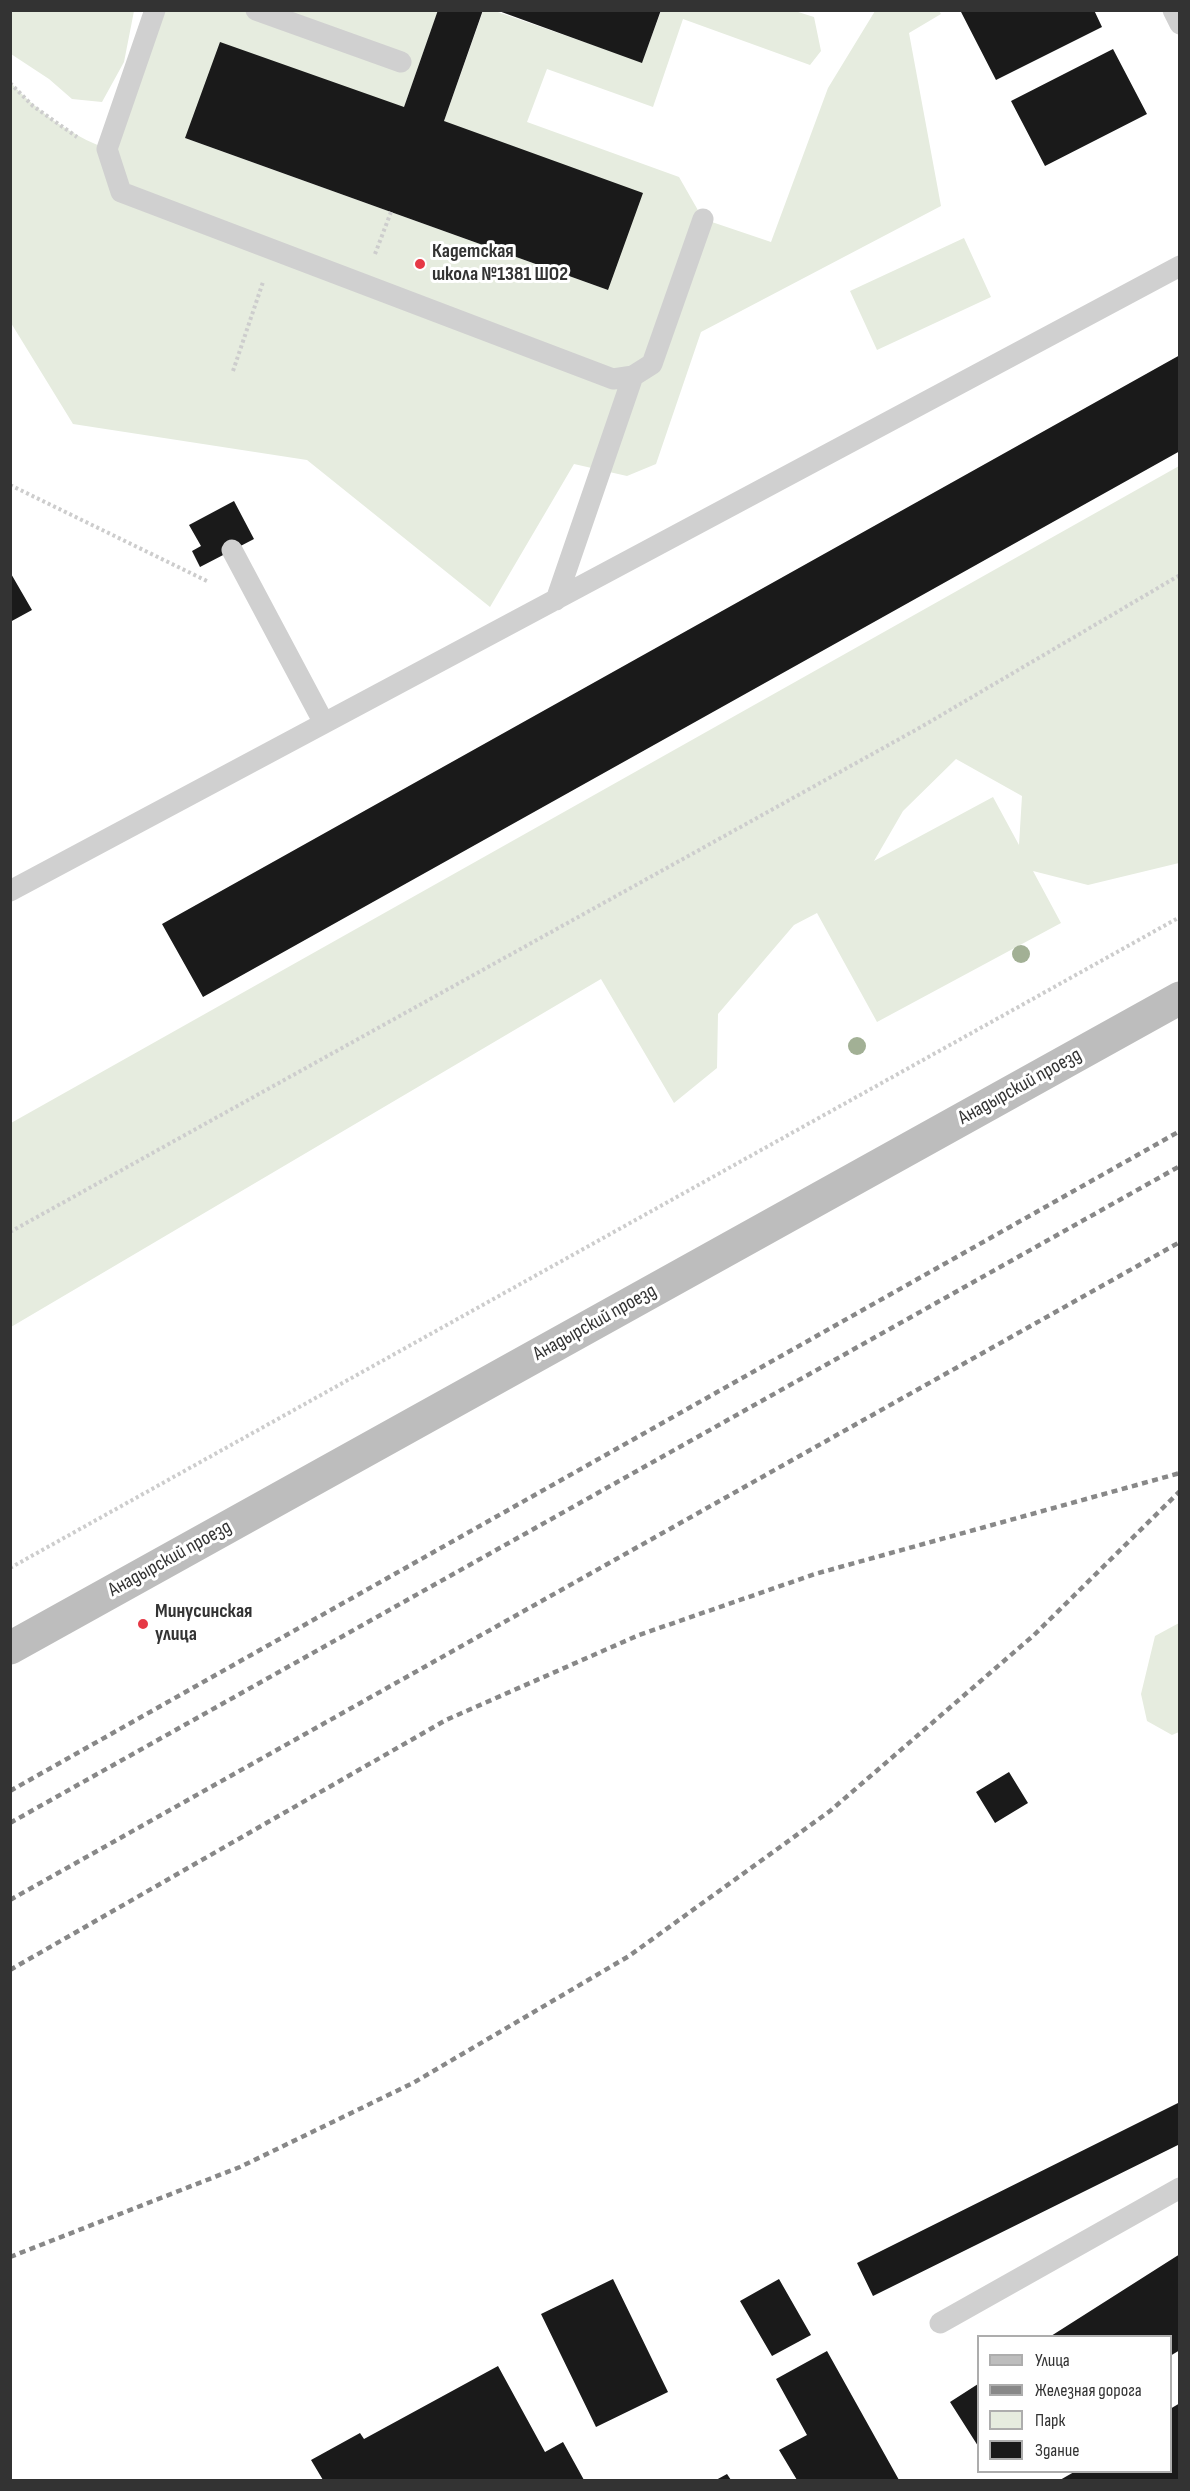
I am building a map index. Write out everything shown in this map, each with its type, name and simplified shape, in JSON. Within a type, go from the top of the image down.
[{"type":"street","name":"Анадырский проезд","points":[[10,1648],[1179,998]]},
{"type":"lane","points":[[155,10],[107,149],[121,192],[613,379],[633,375],[652,364],[703,219]]},
{"type":"lane","points":[[256,10],[401,62]]},
{"type":"lane","points":[[1173,10],[1179,24]]},
{"type":"lane","points":[[10,891],[1179,266]]},
{"type":"lane","points":[[556,600],[633,375]]},
{"type":"lane","points":[[232,550],[324,723]]},
{"type":"lane","points":[[940,2323],[1179,2188]]},
{"type":"path","points":[[10,83],[33,106],[67,130],[107,149]]},
{"type":"path","points":[[364,284],[391,212]]},
{"type":"path","points":[[233,371],[274,250]]},
{"type":"path","points":[[10,485],[214,584],[244,574]]},
{"type":"path","points":[[10,1232],[921,728],[1179,575]]},
{"type":"path","points":[[10,1568],[1179,917]]},
{"type":"green space","points":[[10,11],[134,11],[124,62],[102,102],[72,99],[49,79],[11,54]]},
{"type":"green space","name":"Кадетская школа №1381 ШО2","points":[[155,11],[438,11],[404,107],[185,138],[608,290],[444,121],[483,11],[495,11],[642,62],[661,11],[795,11],[814,17],[821,51],[810,65],[683,19],[653,107],[547,69],[527,122],[679,177],[703,219],[771,242],[828,88],[875,11],[939,11],[941,14],[909,33],[941,206],[701,332],[656,464],[627,476],[574,464],[490,607],[307,460],[73,424],[11,323],[11,83],[55,122],[107,149]]},
{"type":"green space","points":[[964,238],[991,297],[877,350],[850,291]]},
{"type":"green space","points":[[1179,466],[1179,863],[1088,885],[1033,871],[1061,923],[877,1022],[817,913],[794,925],[718,1014],[717,1068],[674,1103],[601,979],[11,1327],[11,1123]],"holes":[[[956,759],[1022,796],[1019,845],[993,797],[874,861],[903,811]]]},
{"type":"green space","points":[[1179,1623],[1179,1732],[1172,1735],[1147,1721],[1141,1694],[1155,1636]]},
{"type":"building","points":[[438,10],[483,10],[444,121],[643,193],[608,290],[185,138],[220,42],[404,107]]},
{"type":"building","points":[[496,10],[661,10],[642,63]]},
{"type":"building","points":[[960,10],[1094,10],[1102,27],[996,80]]},
{"type":"building","points":[[1113,49],[1147,114],[1045,166],[1011,101]]},
{"type":"building","points":[[1180,355],[1180,451],[203,997],[162,924]]},
{"type":"building","points":[[234,501],[254,539],[200,567],[192,551],[201,546],[189,525]]},
{"type":"building","points":[[10,572],[32,610],[10,622]]},
{"type":"building","points":[[1009,1772],[1028,1803],[995,1823],[976,1792]]},
{"type":"building","points":[[1180,2102],[1180,2144],[873,2296],[857,2263]]},
{"type":"building","points":[[1180,2254],[1180,2350],[1172,2355],[1172,2335],[1053,2335]]},
{"type":"building","points":[[613,2279],[668,2392],[596,2427],[541,2314]]},
{"type":"building","points":[[779,2279],[811,2335],[772,2356],[740,2301]]},
{"type":"building","points":[[827,2351],[899,2480],[797,2480],[779,2450],[807,2435],[776,2379]]},
{"type":"building","points":[[498,2366],[545,2452],[563,2442],[584,2480],[323,2480],[311,2460],[360,2433],[364,2439]]},
{"type":"building","points":[[977,2385],[977,2444],[950,2402]]},
{"type":"building","points":[[1180,2403],[1180,2480],[1060,2480],[1072,2473],[1172,2473],[1172,2408]]},
{"type":"building","points":[[727,2474],[731,2480],[716,2480]]},
{"type":"railway","points":[[10,1791],[1180,1131]]},
{"type":"railway","points":[[10,1823],[1180,1166]]},
{"type":"railway","points":[[10,1900],[1180,1242]]},
{"type":"railway","points":[[10,1970],[446,1720],[639,1635],[815,1574],[1180,1473]]},
{"type":"railway","points":[[10,2257],[240,2167],[413,2083],[629,1956],[830,1811],[1034,1635],[1180,1491]]},
{"type":"place","name":"Кадетская школа №1381 ШО2","points":[[420,264]]},
{"type":"place","name":"Минусинская улица","points":[[143,1624]]}]
